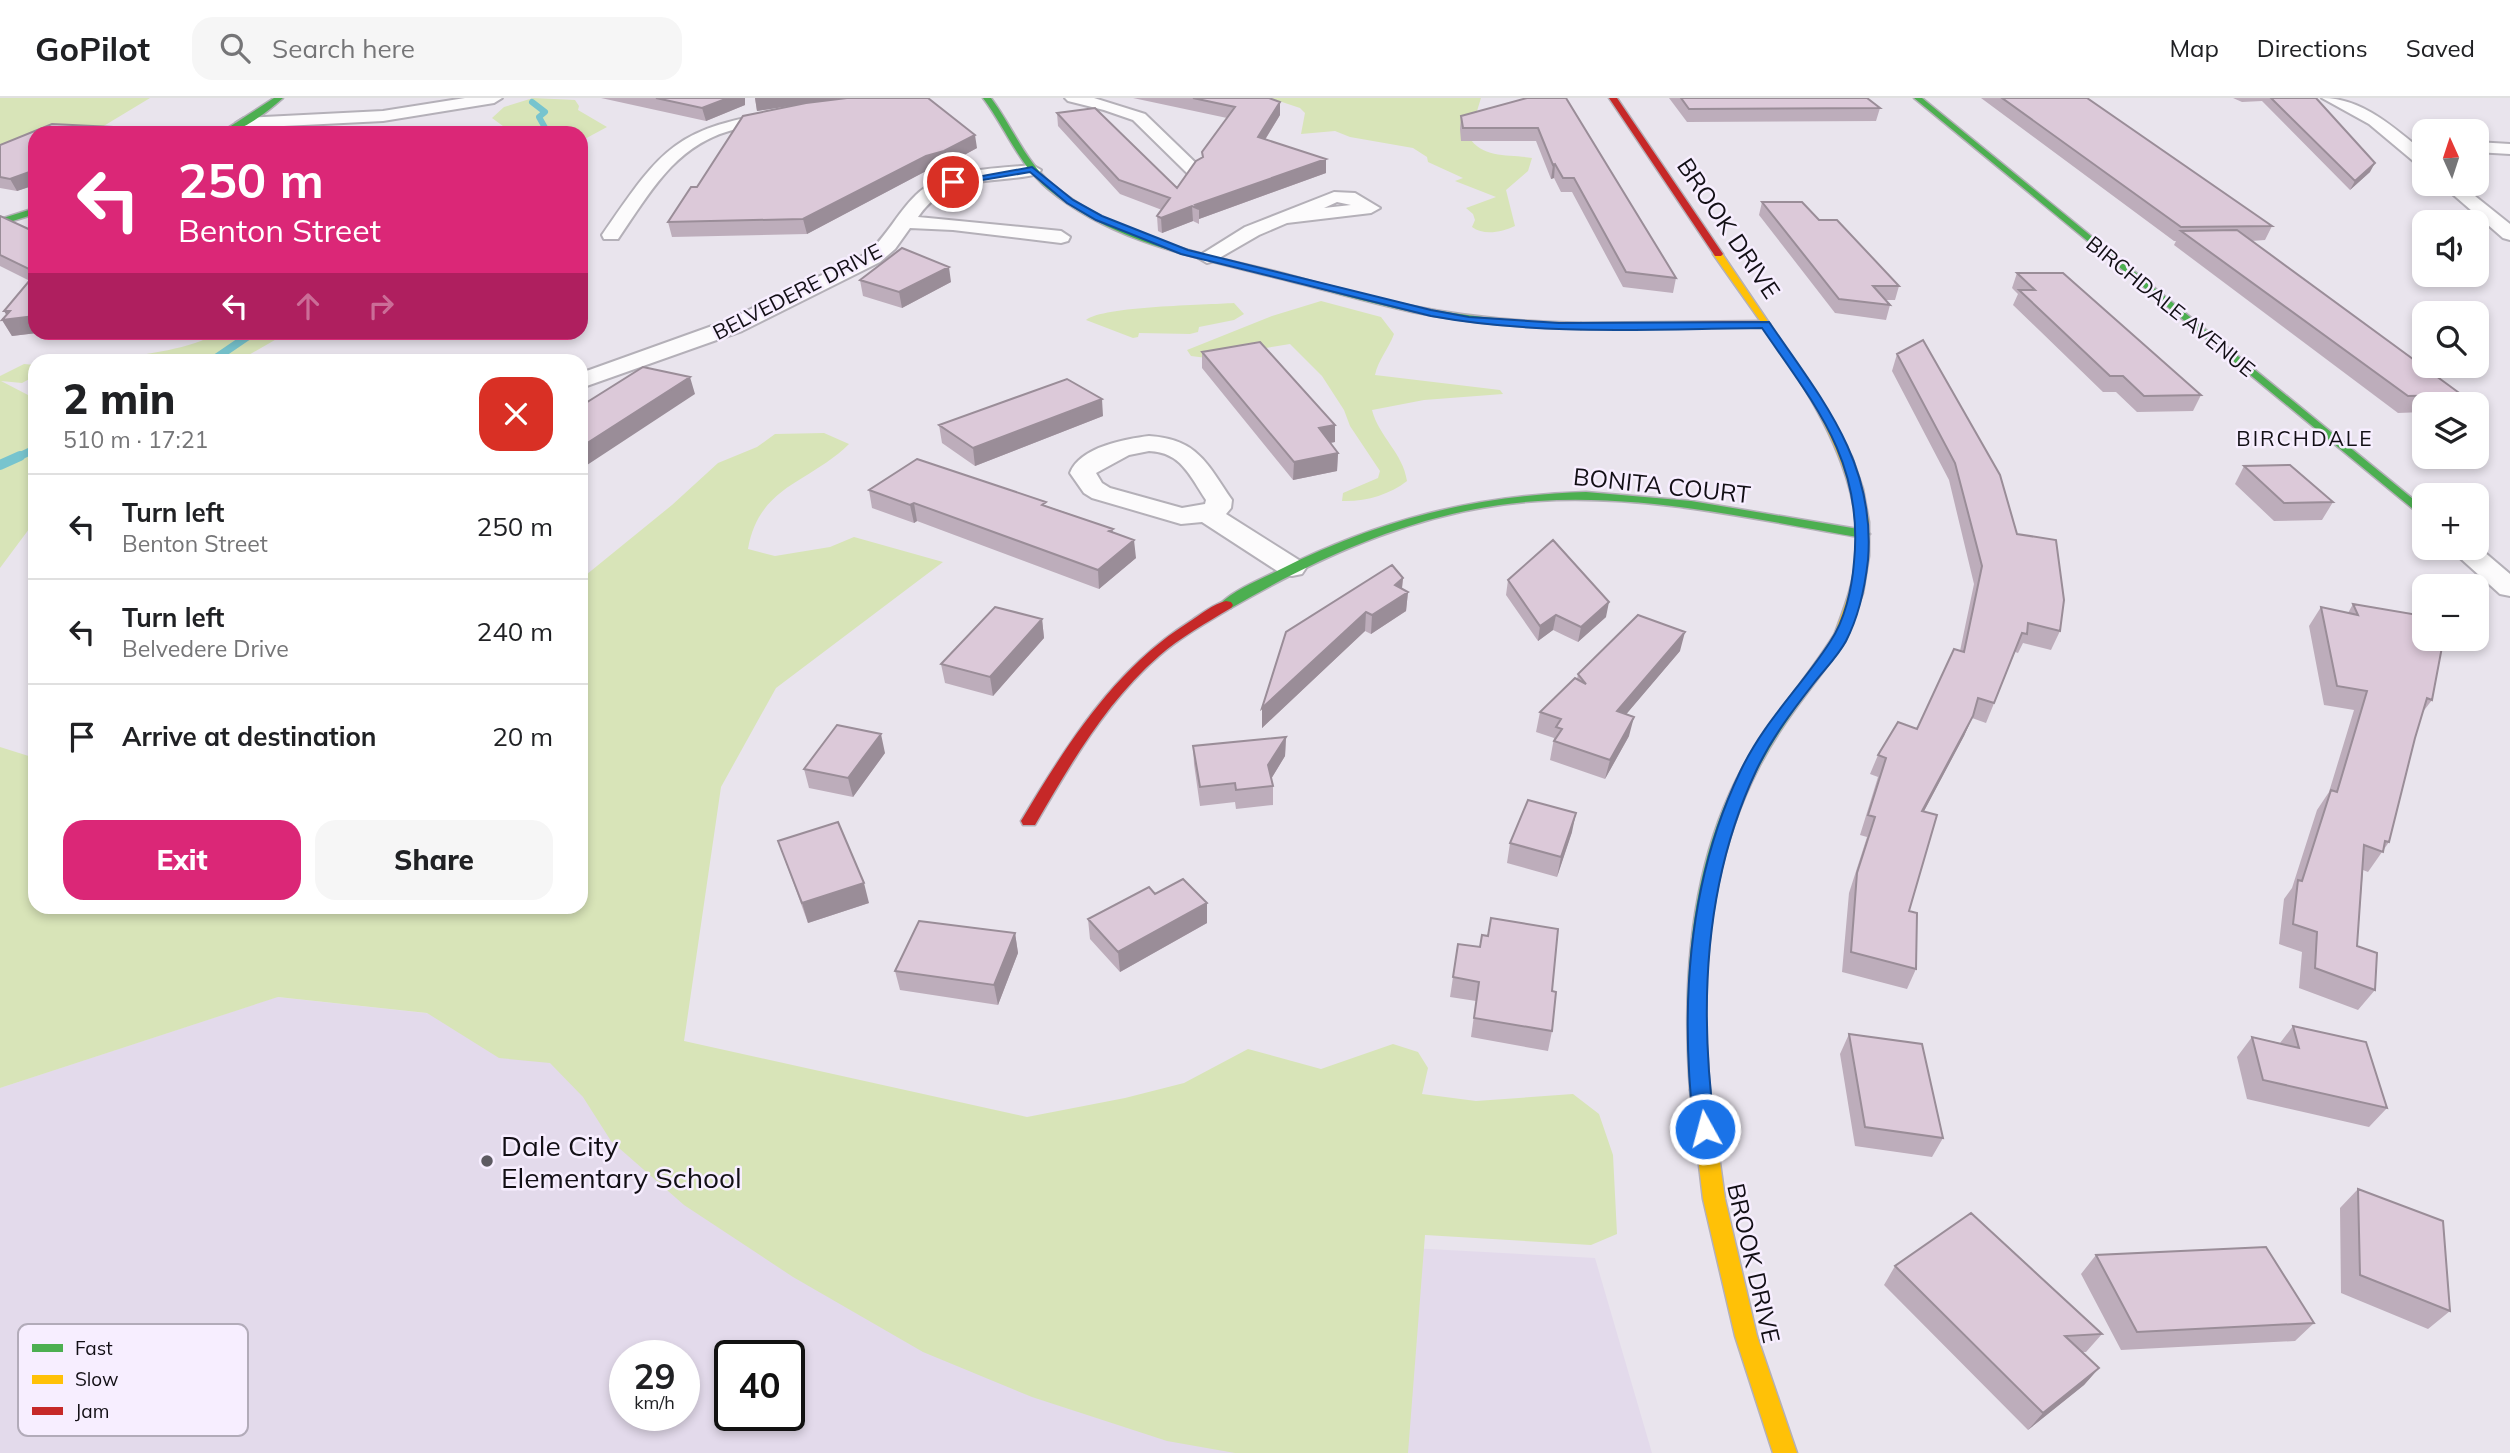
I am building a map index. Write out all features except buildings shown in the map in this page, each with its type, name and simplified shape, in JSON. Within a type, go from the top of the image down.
[{"type":"street","points":[[238,126],[279,98]]},
{"type":"street","points":[[244,123],[314,121],[396,114],[494,98]]},
{"type":"street","points":[[987,98],[1002,116],[1032,170],[1070,202],[1134,234],[1208,257],[1431,313],[1469,320],[1559,326],[1765,324]]},
{"type":"street","points":[[1073,98],[1109,106],[1139,117],[1193,169]]},
{"type":"street","name":"BROOK DRIVE","points":[[1613,98],[1829,418],[1847,455],[1859,493],[1864,534],[1860,578],[1850,614],[1838,642],[1780,715],[1748,771],[1722,837],[1704,913],[1698,989],[1699,1082],[1714,1199],[1746,1336],[1785,1453]]},
{"type":"street","name":"BIRCHDALE AVENUE","points":[[1918,98],[2412,504]]},
{"type":"street","points":[[2330,98],[2375,121],[2412,152]]},
{"type":"street","points":[[392,126],[396,114]]},
{"type":"street","points":[[611,235],[667,159],[689,143],[732,125],[796,114]]},
{"type":"street","points":[[2400,142],[2412,142]]},
{"type":"street","points":[[2489,148],[2510,149]]},
{"type":"street","name":"BELVEDERE DRIVE","points":[[588,379],[726,330],[842,274],[883,251],[920,201],[938,188],[973,177],[1032,170]]},
{"type":"street","points":[[2464,196],[2510,234]]},
{"type":"street","points":[[0,222],[28,216]]},
{"type":"street","points":[[1208,257],[1240,237],[1282,218]]},
{"type":"street","points":[[906,222],[963,225],[1061,237]]},
{"type":"street","points":[[1207,514],[1218,508],[1219,500],[1189,458],[1178,450],[1154,443],[1143,443],[1084,469],[1088,483],[1101,493],[1181,516],[1207,514],[1292,568]]},
{"type":"street","name":"BONITA COURT","points":[[1029,821],[1094,721],[1145,661],[1237,598],[1292,568],[1386,529],[1465,505],[1548,496],[1646,501],[1864,534]]},
{"type":"street","points":[[2477,560],[2510,588]]},
{"type":"shaded area","name":"Dale City Elementary School","points":[[277,997],[684,1041],[1151,1234],[1595,1258],[1652,1453],[0,1453],[0,1088]]},
{"type":"green space","points":[[0,98],[150,98],[104,126],[28,126],[28,138],[0,158]]},
{"type":"green space","points":[[533,98],[575,100],[579,106],[578,110],[607,127],[588,137],[588,126],[503,126],[492,118],[504,107]]},
{"type":"green space","points":[[1270,98],[1481,98],[1469,137],[1481,149],[1489,152],[1532,158],[1528,171],[1506,190],[1515,226],[1493,232],[1472,227],[1475,220],[1466,208],[1496,197],[1455,181],[1463,178],[1428,162],[1427,157],[1413,148],[1350,137],[1335,131],[1301,134],[1305,113],[1300,108]]},
{"type":"green space","points":[[1321,301],[1381,317],[1394,334],[1375,375],[1500,390],[1503,394],[1424,400],[1372,410],[1380,429],[1401,462],[1407,481],[1376,497],[1342,501],[1343,493],[1378,478],[1380,471],[1350,426],[1344,410],[1322,376],[1290,344],[1207,358],[1191,356],[1187,350],[1272,316]]},
{"type":"green space","points":[[1234,303],[1244,314],[1234,320],[1199,327],[1198,332],[1190,334],[1139,333],[1138,337],[1133,338],[1086,320],[1096,315],[1133,309]]},
{"type":"green space","points":[[202,340],[275,340],[250,354],[145,354]]},
{"type":"green space","points":[[28,364],[28,380],[22,383],[1,381],[28,395],[28,530],[0,568],[0,376]]},
{"type":"green space","points":[[824,433],[849,444],[775,498],[763,511],[754,528],[748,549],[775,556],[830,547],[854,537],[943,562],[776,688],[721,787],[684,1041],[1027,1117],[1125,1098],[1184,1083],[1248,1049],[1321,1069],[1393,1044],[1418,1052],[1428,1068],[1422,1094],[1476,1101],[1573,1094],[1599,1114],[1613,1155],[1617,1234],[1591,1245],[1425,1235],[1408,1453],[1235,1453],[1167,1441],[1032,1397],[923,1352],[793,1277],[684,1205],[611,1141],[583,1097],[550,1063],[499,1058],[427,1013],[278,997],[0,1088],[0,747],[28,756],[28,914],[588,914],[588,573],[672,505],[718,463],[757,447],[775,434]]},
{"type":"waterway","points":[[532,102],[545,112],[539,117],[544,126]]},
{"type":"waterway","points":[[222,354],[242,340]]},
{"type":"waterway","points":[[16,458],[28,452]]},
{"type":"waterway","points":[[0,465],[20,456]]},
{"type":"traffic: fast","points":[[238,126],[279,98]]},
{"type":"traffic: fast","points":[[987,98],[1030,165],[1048,185],[1072,204],[1098,219],[1154,243],[1413,309],[1488,321],[1581,326]]},
{"type":"traffic: fast","points":[[1918,98],[2412,504]]},
{"type":"traffic: fast","points":[[0,222],[28,213]]},
{"type":"traffic: fast","points":[[1226,605],[1267,581],[1354,541],[1444,512],[1491,502],[1586,496],[1656,501],[1864,534]]},
{"type":"traffic: fast","points":[[1700,1090],[1696,1012],[1698,969],[1710,882],[1721,841],[1734,802],[1750,768],[1791,704],[1842,633]]},
{"type":"traffic: slow","points":[[1718,254],[1831,426],[1857,489],[1863,522],[1863,556],[1856,593],[1842,633]]},
{"type":"traffic: slow","points":[[1700,1090],[1714,1199],[1746,1336],[1785,1453]]},
{"type":"traffic: jam","points":[[1613,98],[1718,254]]},
{"type":"traffic: jam","points":[[1581,326],[1765,324]]},
{"type":"traffic: jam","points":[[1029,821],[1070,754],[1117,690],[1162,646],[1226,605]]},
{"type":"place","name":"Dale City Elementary School","points":[[487,1161]]},
{"type":"district","name":"BIRCHDALE","points":[[2305,438]]},
{"type":"route","points":[[953,182],[1032,170],[1070,202],[1099,218],[1184,252],[1469,320],[1559,326],[1765,324],[1829,418],[1847,455],[1859,493],[1864,534],[1860,578],[1850,614],[1838,642],[1780,715],[1748,771],[1722,837],[1704,913],[1697,1001],[1699,1082],[1705,1129]]}]
